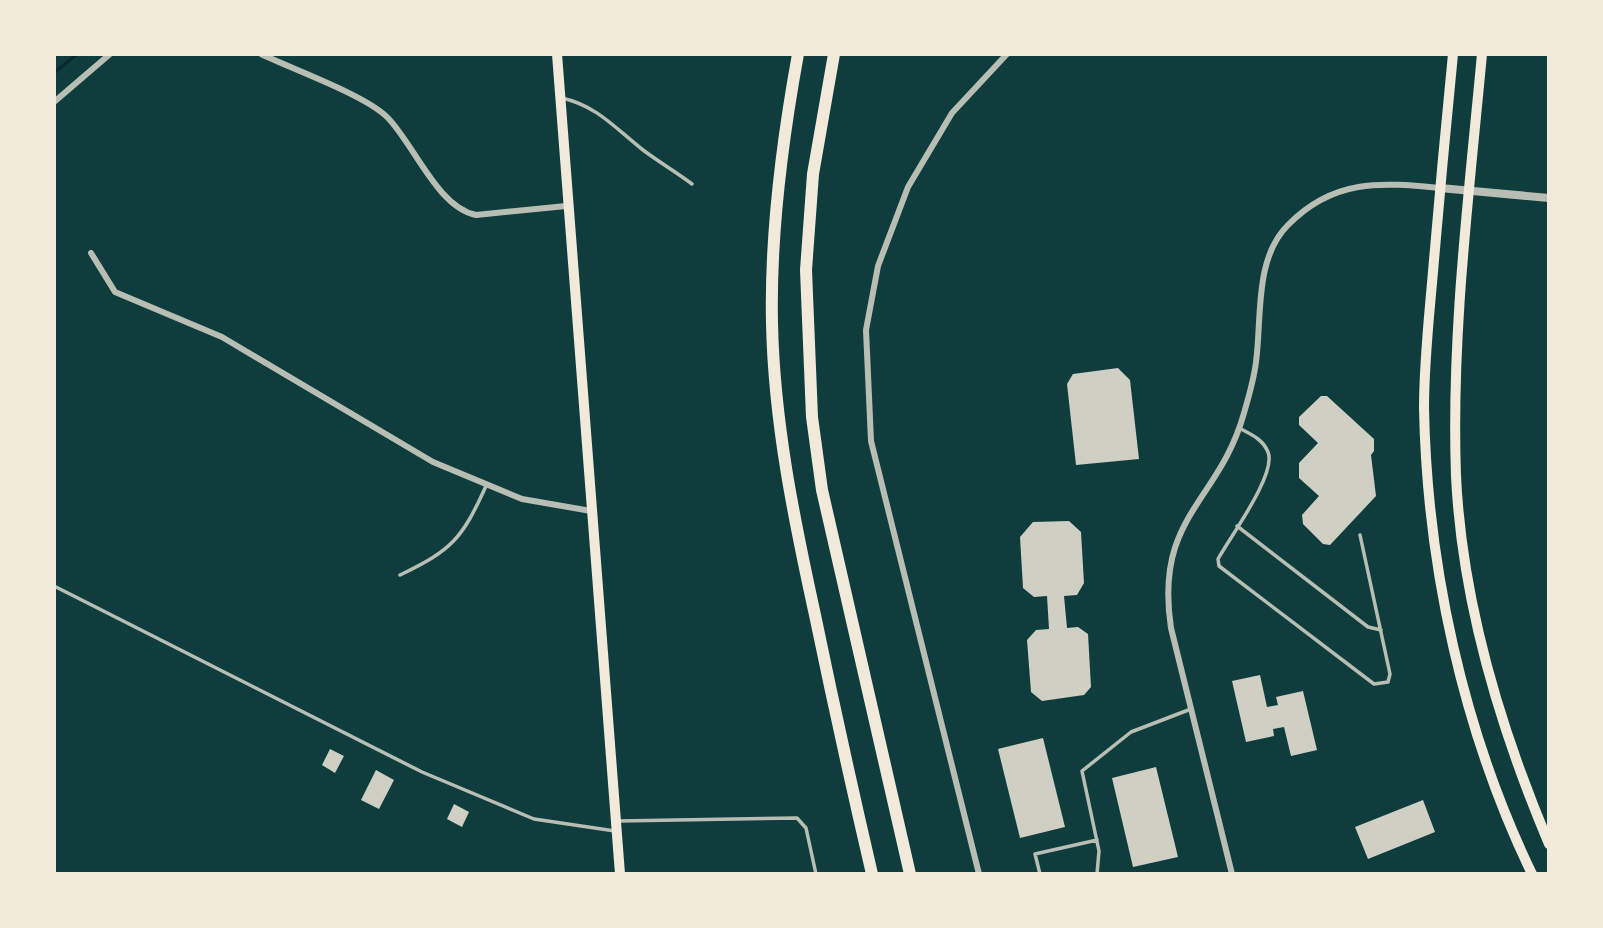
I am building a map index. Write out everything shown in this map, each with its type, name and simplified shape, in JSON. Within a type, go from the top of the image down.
[{"type":"highway","points":[[798,54],[783,139],[775,236],[772,322],[778,415],[791,505],[872,874]]},
{"type":"highway","points":[[834,54],[813,174],[806,270],[812,417],[822,491],[910,874]]},
{"type":"main road","points":[[557,54],[566,206],[620,874]]},
{"type":"main road","points":[[1453,54],[1426,353],[1424,408],[1438,558],[1468,701],[1492,778],[1532,874]]},
{"type":"main road","points":[[1482,54],[1455,386],[1461,526],[1489,673],[1516,765],[1549,844]]},
{"type":"street","points":[[54,102],[110,54]]},
{"type":"street","points":[[261,54],[382,113],[444,194],[462,211],[476,215],[566,206]]},
{"type":"street","points":[[979,874],[871,441],[866,330],[878,266],[908,187],[952,113],[1002,56]]},
{"type":"street","points":[[1232,874],[1171,628],[1167,586],[1169,564],[1182,527],[1239,428],[1254,373],[1266,266],[1274,244],[1285,227],[1320,200],[1354,186],[1440,188],[1549,198]]},
{"type":"street","points":[[91,253],[115,292],[222,337],[411,450],[486,486],[560,508],[591,511]]},
{"type":"lane","points":[[560,97],[584,103],[603,115],[642,149],[692,184]]},
{"type":"lane","points":[[1239,428],[1259,439],[1269,453],[1270,470],[1218,559],[1219,566],[1374,684],[1388,682],[1390,674],[1360,535]]},
{"type":"lane","points":[[400,575],[438,557],[456,542],[471,520],[486,486]]},
{"type":"lane","points":[[1237,526],[1368,627],[1381,630]]},
{"type":"lane","points":[[54,586],[422,772],[534,819],[616,826],[797,818],[806,828],[817,874]]},
{"type":"lane","points":[[1097,874],[1099,851],[1082,771],[1131,732],[1191,709]]},
{"type":"lane","points":[[1040,874],[1035,854],[1097,840]]},
{"type":"building","points":[[1118,368],[1130,380],[1139,459],[1076,465],[1067,384],[1073,374]]},
{"type":"building","points":[[1321,396],[1327,396],[1374,439],[1374,451],[1371,455],[1376,496],[1330,545],[1323,544],[1303,524],[1302,515],[1319,496],[1299,478],[1299,463],[1318,443],[1299,425],[1299,417]]},
{"type":"building","points":[[1069,521],[1081,532],[1084,583],[1077,595],[1064,596],[1067,628],[1078,627],[1088,634],[1091,687],[1084,695],[1042,701],[1031,692],[1027,640],[1036,630],[1049,629],[1047,596],[1034,597],[1023,588],[1020,537],[1033,522]]},
{"type":"building","points":[[1260,675],[1267,707],[1278,705],[1276,697],[1303,691],[1317,750],[1291,756],[1284,727],[1273,729],[1274,736],[1246,742],[1232,681]]},
{"type":"building","points":[[1043,738],[1065,827],[1020,838],[998,749]]},
{"type":"building","points":[[330,749],[344,756],[335,773],[322,765]]},
{"type":"building","points":[[1156,767],[1178,857],[1133,867],[1112,778]]},
{"type":"building","points":[[376,770],[394,780],[379,809],[361,800]]},
{"type":"building","points":[[1423,800],[1435,832],[1368,859],[1355,827]]},
{"type":"building","points":[[454,804],[469,812],[462,827],[447,819]]},
{"type":"waterway","points":[[54,73],[77,54]]}]
